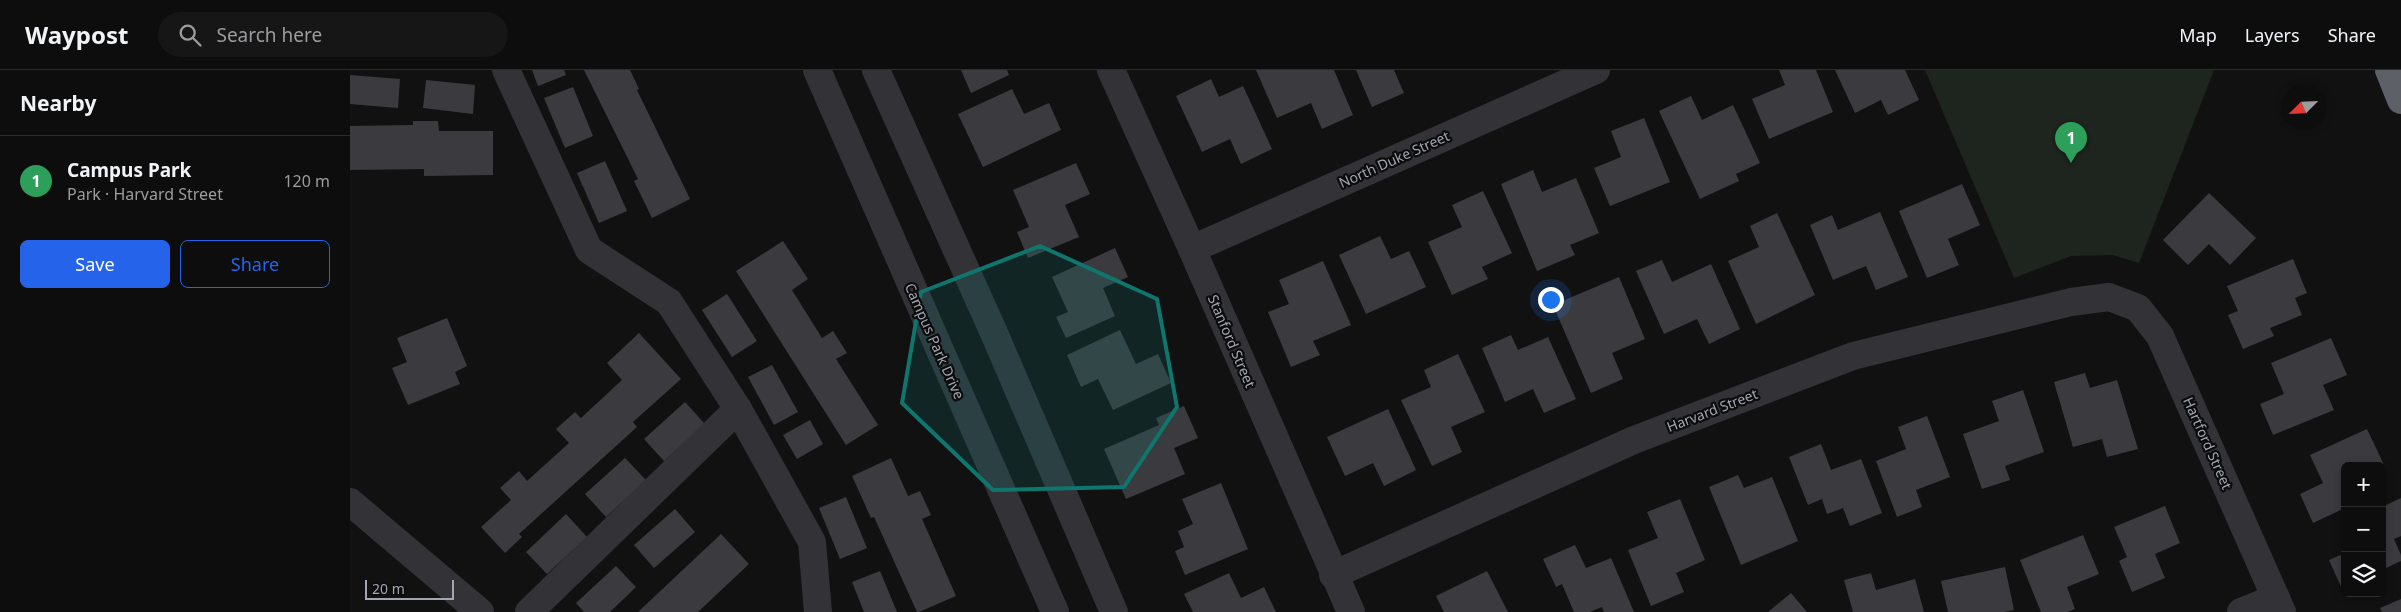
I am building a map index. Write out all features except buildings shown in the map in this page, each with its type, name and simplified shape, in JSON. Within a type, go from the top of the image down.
[{"type":"highway","points":[[2389,70],[2401,100]]},
{"type":"street","points":[[506,70],[589,250],[669,302],[738,409],[812,542],[818,612]]},
{"type":"street","name":"Campus Park Drive","points":[[817,70],[1055,612]]},
{"type":"street","points":[[876,70],[994,334],[1114,612]]},
{"type":"street","name":"Stanford Street","points":[[1111,70],[1192,249],[1333,575],[1351,612]]},
{"type":"street","name":"North Duke Street","points":[[1192,249],[1596,70]]},
{"type":"street","name":"Harvard Street","points":[[1333,575],[1634,440],[1853,356],[2071,302],[2109,297]]},
{"type":"street","name":"Hartford Street","points":[[2109,297],[2138,308],[2160,336],[2279,605]]},
{"type":"street","points":[[529,612],[738,409]]},
{"type":"street","points":[[350,502],[480,612]]},
{"type":"street","points":[[2241,612],[2279,605]]},
{"type":"highlighted area","points":[[1040,246],[1157,299],[1177,407],[1124,487],[993,490],[902,403],[921,292]]},
{"type":"shaded area","points":[[1925,70],[2214,70],[2139,263],[2113,255],[2071,256],[2014,278]]},
{"type":"place","name":"Campus Park","points":[[2071,163]]}]
